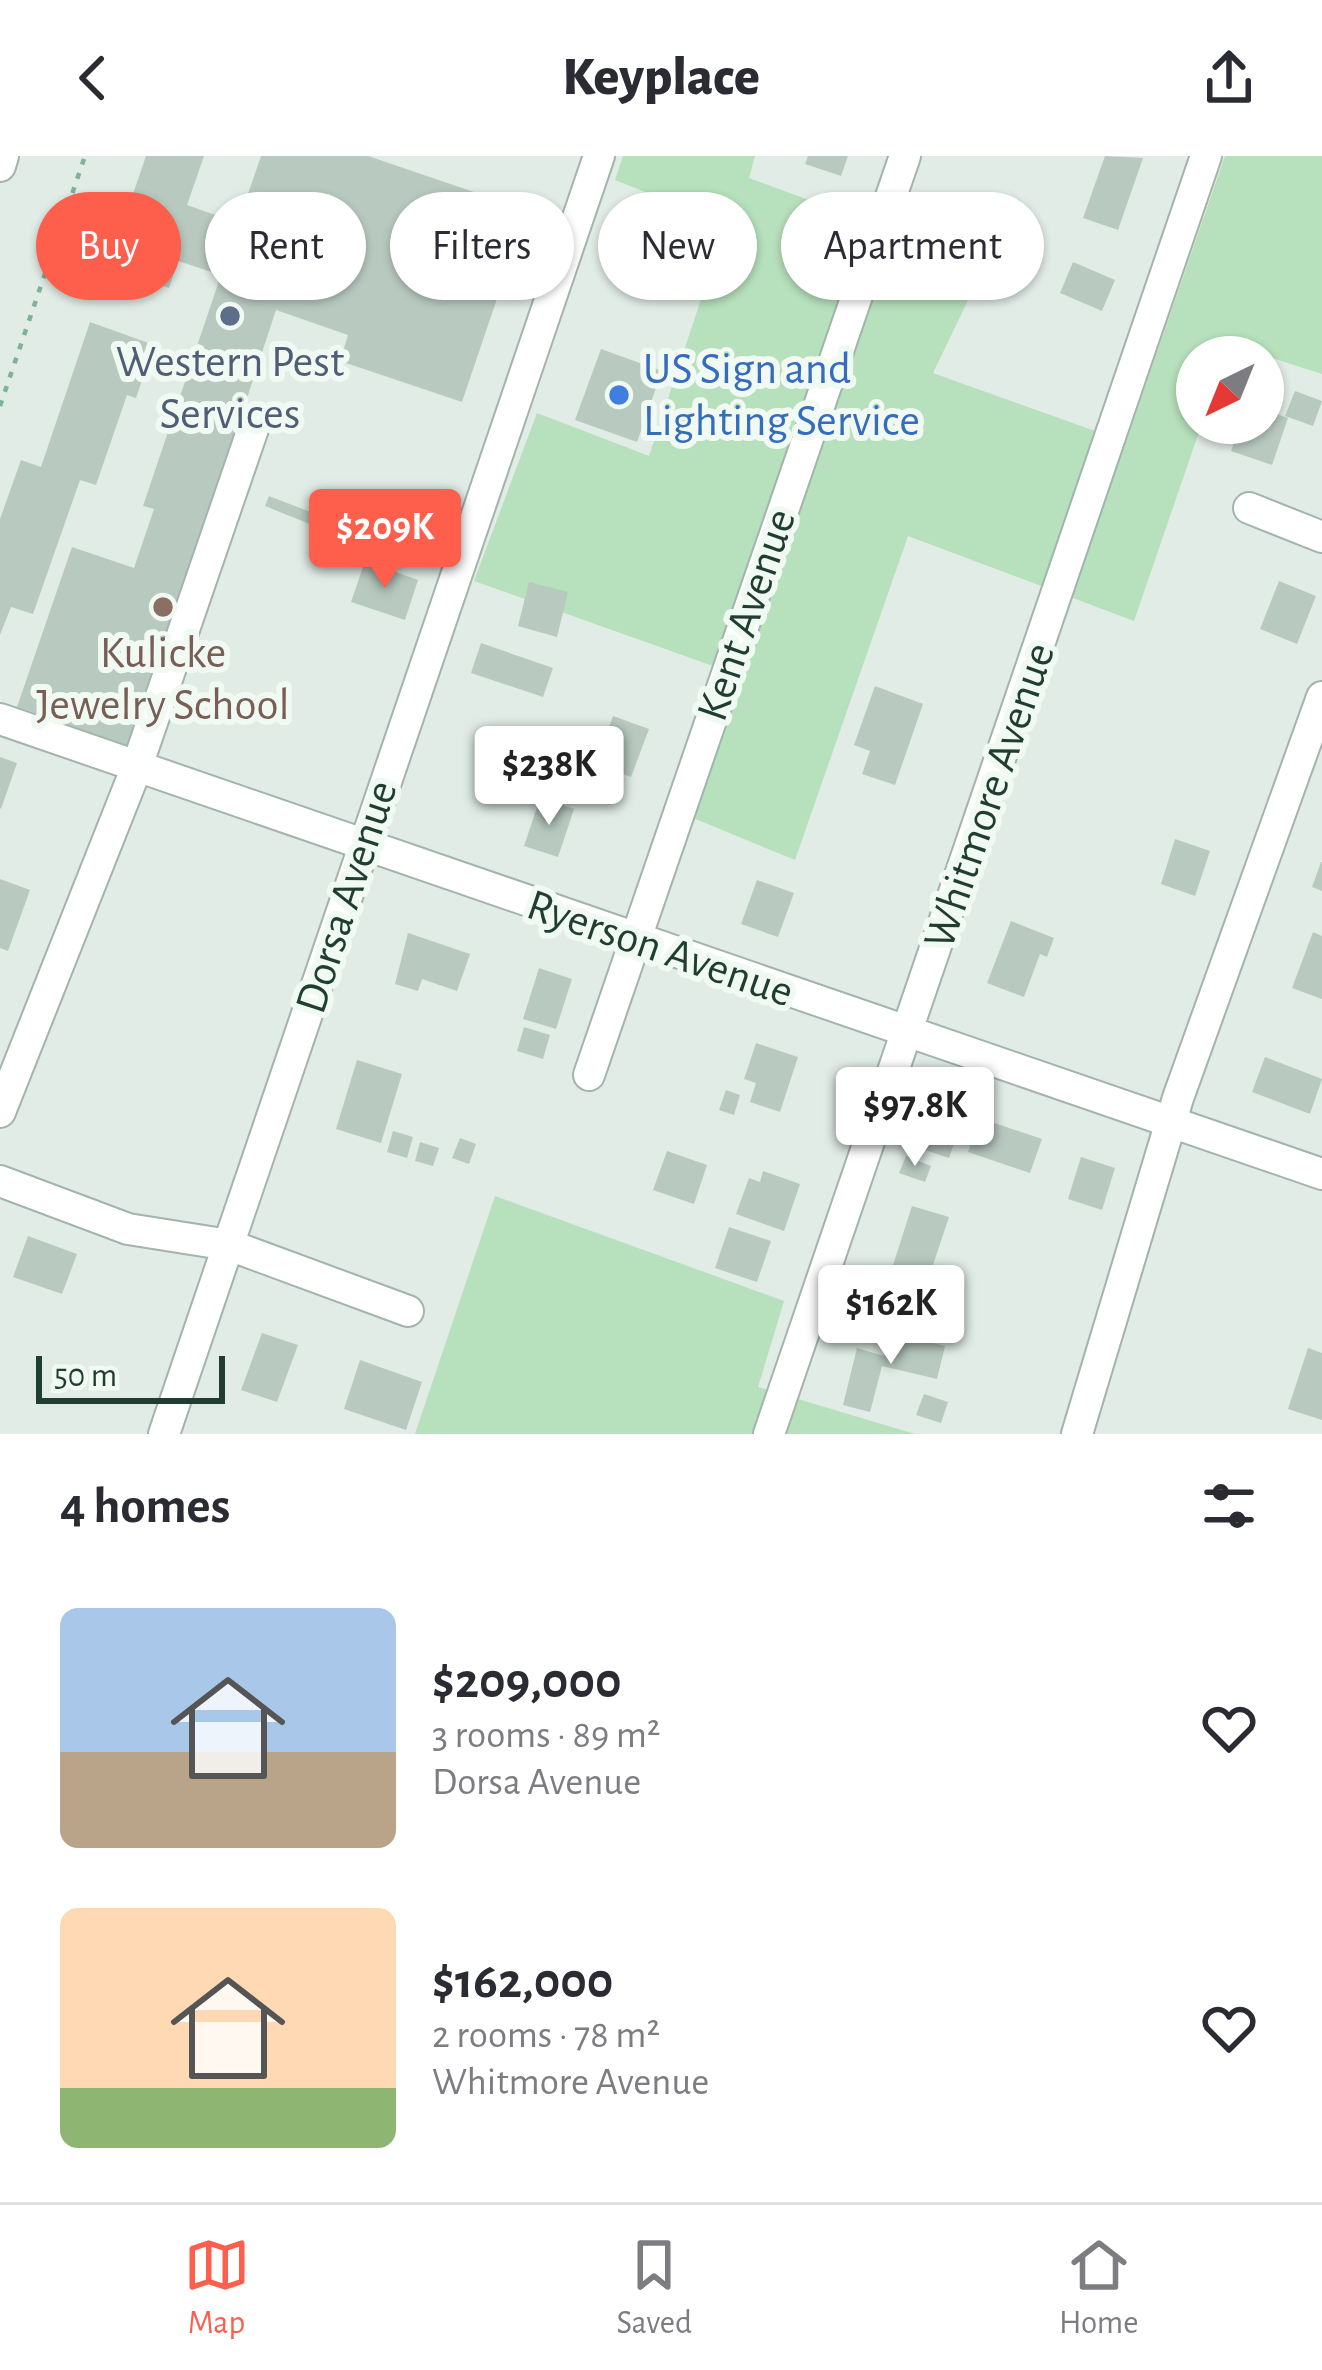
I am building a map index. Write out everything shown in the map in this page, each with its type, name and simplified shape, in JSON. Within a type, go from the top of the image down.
[{"type":"street","points":[[0,166],[3,156]]},
{"type":"street","name":"Dorsa Avenue","points":[[164,1434],[599,156]]},
{"type":"street","name":"Kent Avenue","points":[[589,1075],[905,156]]},
{"type":"street","name":"Whitmore Avenue","points":[[769,1434],[1206,156]]},
{"type":"street","points":[[0,1112],[136,770],[255,423]]},
{"type":"street","points":[[1249,508],[1322,537]]},
{"type":"street","points":[[1076,1434],[1170,1123],[1322,697]]},
{"type":"street","name":"Ryerson Avenue","points":[[0,719],[136,770],[1322,1174]]},
{"type":"street","points":[[0,1181],[128,1229],[229,1245],[408,1311]]},
{"type":"path","points":[[0,406],[86,156]]},
{"type":"green space","points":[[623,156],[755,156],[749,178],[787,192],[781,192],[781,300],[968,300],[933,373],[1126,442],[1225,156],[1322,156],[1322,374],[1284,362],[1284,336],[1176,336],[1176,444],[1195,444],[1134,621],[908,536],[795,860],[693,818],[744,677],[474,581],[537,413],[649,456],[701,300],[757,300],[757,192],[645,192],[615,180]]},
{"type":"green space","points":[[495,1196],[784,1301],[758,1387],[915,1434],[415,1434]]},
{"type":"building","points":[[146,156],[204,156],[187,205],[205,211],[205,270],[181,262],[181,192],[134,192]]},
{"type":"building","points":[[261,156],[368,156],[474,192],[390,192],[390,300],[497,300],[462,402],[340,361],[348,335],[276,310],[132,747],[17,707],[72,547],[134,568],[154,509],[143,506],[213,300],[366,300],[366,192],[249,192]]},
{"type":"building","points":[[808,156],[848,156],[841,176],[805,164]]},
{"type":"building","points":[[1105,156],[1143,158],[1118,230],[1083,218]]},
{"type":"building","points":[[1073,262],[1115,280],[1102,311],[1060,293]]},
{"type":"building","points":[[90,322],[154,345],[136,398],[127,395],[96,485],[80,480],[33,614],[11,607],[0,635],[0,519],[21,460],[41,467]]},
{"type":"building","name":"US Sign and Lighting Service","points":[[601,349],[662,371],[637,442],[575,420]]},
{"type":"building","points":[[1295,391],[1322,401],[1313,426],[1285,416]]},
{"type":"building","points":[[1234,444],[1279,444],[1272,465],[1231,451]]},
{"type":"building","points":[[269,496],[321,516],[317,527],[265,506]]},
{"type":"building","points":[[365,561],[418,580],[405,620],[351,602]]},
{"type":"building","points":[[1279,581],[1316,596],[1297,644],[1260,629]]},
{"type":"building","points":[[529,582],[568,592],[557,637],[518,626]]},
{"type":"building","points":[[481,643],[553,668],[543,697],[471,673]]},
{"type":"building","points":[[875,686],[923,704],[895,785],[862,774],[870,751],[854,745]]},
{"type":"building","points":[[613,716],[649,729],[631,777],[595,764]]},
{"type":"building","points":[[0,757],[17,763],[1,809],[0,808]]},
{"type":"building","points":[[540,798],[574,809],[558,857],[524,846]]},
{"type":"building","points":[[1175,839],[1210,851],[1195,896],[1161,884]]},
{"type":"building","points":[[1322,862],[1322,891],[1312,887]]},
{"type":"building","points":[[0,879],[30,890],[8,951],[0,948]]},
{"type":"building","points":[[757,880],[794,893],[778,937],[741,924]]},
{"type":"building","points":[[1011,921],[1054,938],[1047,957],[1040,954],[1024,997],[987,983]]},
{"type":"building","points":[[1313,932],[1322,936],[1322,999],[1292,988]]},
{"type":"building","points":[[408,933],[470,954],[457,991],[422,979],[418,991],[395,984]]},
{"type":"building","points":[[539,968],[572,979],[556,1029],[523,1019]]},
{"type":"building","points":[[524,1027],[550,1035],[543,1059],[517,1051]]},
{"type":"building","points":[[756,1043],[798,1057],[780,1112],[750,1102],[756,1083],[744,1079]]},
{"type":"building","points":[[1265,1057],[1322,1079],[1310,1114],[1252,1092]]},
{"type":"building","points":[[357,1060],[402,1074],[381,1143],[336,1129]]},
{"type":"building","points":[[726,1090],[740,1095],[734,1115],[719,1110]]},
{"type":"building","points":[[924,1101],[964,1114],[949,1158],[910,1145]]},
{"type":"building","points":[[979,1118],[1042,1139],[1030,1173],[968,1152]]},
{"type":"building","points":[[393,1131],[413,1137],[407,1158],[387,1152]]},
{"type":"building","points":[[460,1138],[476,1144],[469,1164],[452,1158]]},
{"type":"building","points":[[420,1142],[439,1148],[433,1166],[415,1161]]},
{"type":"building","points":[[667,1151],[707,1165],[694,1204],[653,1190]]},
{"type":"building","points":[[906,1156],[931,1166],[925,1182],[899,1173]]},
{"type":"building","points":[[1081,1157],[1115,1168],[1102,1210],[1068,1199]]},
{"type":"building","points":[[763,1171],[800,1184],[784,1231],[736,1214],[749,1178],[760,1182]]},
{"type":"building","points":[[912,1206],[949,1217],[929,1277],[893,1265]]},
{"type":"building","points":[[729,1227],[771,1241],[757,1282],[715,1268]]},
{"type":"building","points":[[28,1236],[77,1254],[62,1294],[13,1277]]},
{"type":"building","points":[[890,1332],[945,1346],[937,1379],[882,1366],[870,1412],[843,1405],[857,1348],[884,1356]]},
{"type":"building","points":[[262,1333],[298,1345],[277,1402],[241,1390]]},
{"type":"building","points":[[1308,1348],[1322,1353],[1322,1420],[1288,1409]]},
{"type":"building","points":[[360,1360],[422,1382],[406,1430],[344,1409]]},
{"type":"building","points":[[924,1394],[948,1402],[941,1423],[916,1415]]},
{"type":"place","name":"Western Pest Services","points":[[230,316]]},
{"type":"place","name":"US Sign and Lighting Service","points":[[619,395]]},
{"type":"place","name":"Kulicke Jewelry School","points":[[163,607]]}]
